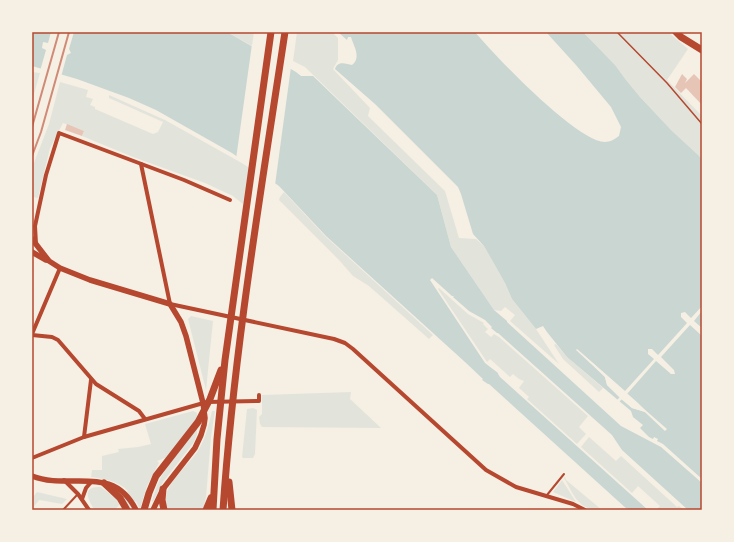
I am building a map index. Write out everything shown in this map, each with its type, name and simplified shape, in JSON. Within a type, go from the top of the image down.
[{"type":"main road","points":[[213,510],[217,438],[225,360],[270,32]]},
{"type":"main road","points":[[223,510],[242,324],[285,32]]},
{"type":"main road","points":[[676,32],[702,50]]},
{"type":"main road","points":[[684,32],[691,43]]},
{"type":"main road","points":[[144,510],[152,484],[162,468],[198,422],[210,399],[225,360]]},
{"type":"main road","points":[[227,467],[232,510]]},
{"type":"main road","points":[[104,484],[123,496],[127,510]]},
{"type":"main road","points":[[206,510],[214,488]]},
{"type":"main road","points":[[163,489],[162,500],[164,510]]},
{"type":"street","points":[[36,244],[35,226],[44,182],[59,133],[184,180],[230,200]]},
{"type":"street","points":[[141,164],[170,304],[183,327],[205,418],[199,441],[192,453],[163,489],[153,510]]},
{"type":"street","points":[[32,239],[49,261]]},
{"type":"street","points":[[32,252],[60,268],[90,280],[170,304],[334,339],[345,343],[486,470],[516,486],[583,509]]},
{"type":"street","points":[[60,268],[32,334],[52,337],[58,340],[91,380],[139,411],[145,419]]},
{"type":"street","points":[[84,437],[91,380]]},
{"type":"street","points":[[32,458],[84,437],[202,403],[259,401],[259,396]]},
{"type":"street","points":[[32,476],[43,479],[92,481],[104,484]]},
{"type":"street","points":[[63,480],[82,498],[89,510]]},
{"type":"street","points":[[82,498],[86,488],[92,481]]},
{"type":"street","points":[[123,496],[133,504],[136,510]]},
{"type":"lane","points":[[546,496],[564,474]]},
{"type":"lane","points":[[63,510],[78,494]]},
{"type":"path","points":[[617,32],[667,84],[702,124]]},
{"type":"shaded area","points":[[32,32],[227,32],[301,76],[313,76],[437,195],[451,247],[494,310],[621,426],[661,447],[702,483],[702,510],[688,510],[622,450],[612,435],[491,328],[492,327],[485,320],[469,311],[453,297],[454,296],[452,296],[432,278],[430,280],[485,363],[498,373],[500,377],[648,510],[628,510],[489,384],[482,380],[483,379],[465,362],[326,236],[279,186],[232,153],[156,110],[129,98],[77,79],[32,66]]},
{"type":"shaded area","points":[[227,32],[254,32],[252,46]]},
{"type":"shaded area","points":[[297,32],[332,32],[338,38],[338,60],[333,69],[370,108],[368,116],[445,191],[459,238],[476,239],[484,246],[505,283],[512,299],[536,329],[559,364],[510,321],[515,315],[505,307],[501,311],[494,310],[451,247],[437,195],[305,67],[293,61]]},
{"type":"shaded area","points":[[338,32],[475,32],[517,77],[557,113],[592,138],[605,142],[619,136],[621,127],[611,107],[546,32],[583,32],[615,65],[640,97],[672,131],[699,156],[702,160],[702,479],[663,444],[657,441],[658,439],[649,437],[640,428],[643,425],[633,417],[631,411],[567,357],[543,326],[536,329],[512,299],[505,283],[484,246],[473,234],[458,187],[375,104],[335,69],[338,64],[345,63],[352,65],[355,62],[357,55],[351,37],[348,37],[347,40]],"holes":[[[577,349],[638,403],[665,431],[645,412],[632,408],[621,399],[607,385],[605,377]]]},
{"type":"shaded area","points":[[583,32],[668,32],[688,49],[667,80],[702,116],[702,160],[640,97],[615,65]]},
{"type":"shaded area","points":[[32,72],[40,73],[32,101]]},
{"type":"shaded area","points":[[60,82],[88,90],[86,97],[93,99],[90,105],[95,107],[95,109],[153,134],[158,132],[163,122],[109,98],[109,95],[165,120],[249,167],[243,204],[233,196],[205,183],[133,157],[82,136],[84,131],[63,123],[50,148],[38,198],[32,197],[32,168],[49,124]]},
{"type":"shaded area","points":[[284,192],[325,236],[433,335],[429,339],[369,286],[353,276],[279,200]]},
{"type":"shaded area","points":[[439,288],[468,314],[484,323],[483,324],[488,329],[485,332],[491,337],[494,334],[499,337],[588,416],[579,427],[586,434],[577,444],[527,399],[529,397],[519,388],[524,381],[513,374],[510,377],[490,359],[487,362],[438,289]]},
{"type":"shaded area","points":[[191,316],[213,321],[206,390],[188,319]]},
{"type":"shaded area","points":[[556,344],[567,357],[603,388],[599,392],[563,359],[554,345]]},
{"type":"shaded area","points":[[351,392],[350,399],[381,428],[262,427],[260,424],[259,417],[262,414],[262,395]]},
{"type":"shaded area","points":[[253,408],[257,410],[255,454],[253,458],[242,457],[247,409]]},
{"type":"shaded area","points":[[193,411],[197,413],[197,434],[194,442],[163,482],[153,502],[154,494],[159,481],[178,453],[157,461],[159,463],[147,486],[140,509],[136,501],[127,510],[121,510],[122,508],[120,504],[115,510],[94,509],[88,497],[88,491],[91,489],[101,487],[118,500],[128,491],[116,483],[91,477],[92,470],[102,470],[102,456],[119,452],[118,449],[151,444],[145,424]]},
{"type":"shaded area","points":[[212,411],[215,411],[211,437],[206,497],[203,510],[166,510],[165,501],[167,492],[176,477],[199,449]]},
{"type":"shaded area","points":[[589,437],[616,461],[621,456],[677,507],[679,506],[684,510],[656,510],[660,506],[638,486],[632,493],[581,447]]},
{"type":"shaded area","points":[[565,477],[566,480],[602,510],[587,508],[582,505],[564,478]]},
{"type":"shaded area","points":[[562,480],[576,502],[553,492]]},
{"type":"shaded area","points":[[37,492],[67,499],[62,504],[39,500],[32,509],[32,498]]},
{"type":"pier","points":[[51,32],[74,32],[69,49],[71,53],[67,55],[61,77],[40,71],[46,50],[42,48],[43,42],[48,43]]},
{"type":"pier","points":[[252,44],[291,67],[275,185],[236,159]]},
{"type":"pier","points":[[702,306],[702,311],[694,321],[702,328],[702,336],[690,325],[661,357],[674,370],[675,374],[671,374],[656,361],[627,394],[667,429],[665,431],[645,412],[632,408],[622,399],[618,403],[616,401],[620,397],[607,385],[605,377],[576,350],[577,349],[625,391],[654,359],[648,354],[648,349],[652,349],[658,355],[687,323],[681,317],[681,313],[685,312],[691,318]],"holes":[[[608,379],[639,408],[633,406],[609,384]]]},
{"type":"building","points":[[682,74],[687,79],[685,83],[694,74],[702,82],[702,105],[686,88],[681,93],[675,87]]},
{"type":"building","points":[[67,124],[84,131],[82,136],[65,130]]},
{"type":"railway","points":[[32,127],[59,32]]},
{"type":"railway","points":[[32,156],[41,132],[69,32]]}]
